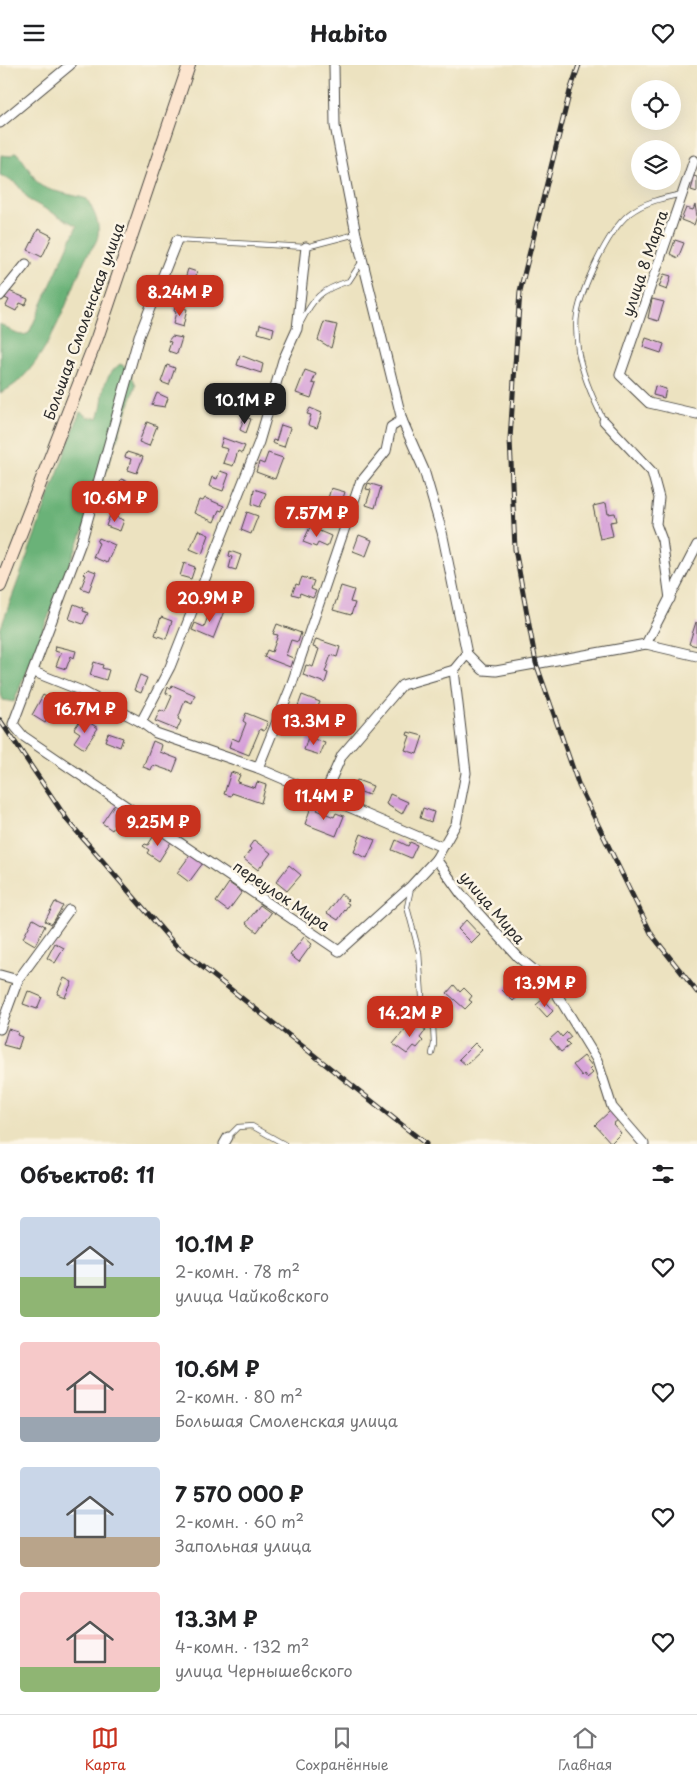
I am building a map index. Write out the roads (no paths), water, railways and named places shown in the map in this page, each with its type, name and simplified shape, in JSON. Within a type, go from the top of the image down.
[{"type":"main road","name":"Большая Смоленская улица","points":[[0,586],[97,338],[189,65]]},
{"type":"street","points":[[0,123],[70,65]]},
{"type":"street","points":[[334,65],[335,126],[356,234],[402,420],[424,470],[442,532],[466,655],[483,669],[496,671],[646,645],[697,656]]},
{"type":"street","name":"улица 8 Марта","points":[[694,160],[620,375],[649,403],[697,414]]},
{"type":"street","points":[[177,240],[139,336],[82,540],[34,672],[82,691],[141,722],[156,733],[258,768],[442,847]]},
{"type":"street","points":[[141,722],[170,667],[260,442],[283,360],[297,329],[306,247]]},
{"type":"street","points":[[0,296],[26,264]]},
{"type":"street","points":[[258,768],[290,689],[360,483],[386,451],[391,427],[402,420]]},
{"type":"street","points":[[604,421],[652,472],[659,498],[656,524],[662,540],[670,599]]},
{"type":"street","points":[[646,645],[697,545]]},
{"type":"street","points":[[324,795],[342,755],[402,685],[454,670],[466,655]]},
{"type":"street","name":"переулок Мира","points":[[34,672],[13,723],[22,736],[339,951],[411,886],[436,859],[456,824],[466,773],[454,670]]},
{"type":"street","name":"улица Мира","points":[[436,859],[461,894],[518,957],[550,983],[597,1060],[612,1107],[644,1144]]},
{"type":"street","points":[[0,1029],[18,980],[69,910]]},
{"type":"street","points":[[0,975],[18,980]]},
{"type":"lane","points":[[604,421],[588,387],[578,351],[576,317],[588,277],[613,233],[630,213],[656,199],[682,195]]},
{"type":"lane","points":[[177,240],[306,247],[356,234]]},
{"type":"lane","points":[[297,329],[310,304],[327,288],[349,281],[362,259]]},
{"type":"lane","points":[[411,886],[406,907],[419,952],[422,997],[433,1025],[434,1044],[432,1054]]},
{"type":"lane","points":[[226,1141],[238,1127],[252,1126],[284,1144]]},
{"type":"railway","points":[[579,65],[570,91],[520,291],[510,439],[515,549],[536,663],[579,786],[652,935],[697,992]]},
{"type":"railway","points":[[0,720],[68,821],[176,946],[426,1144]]}]
